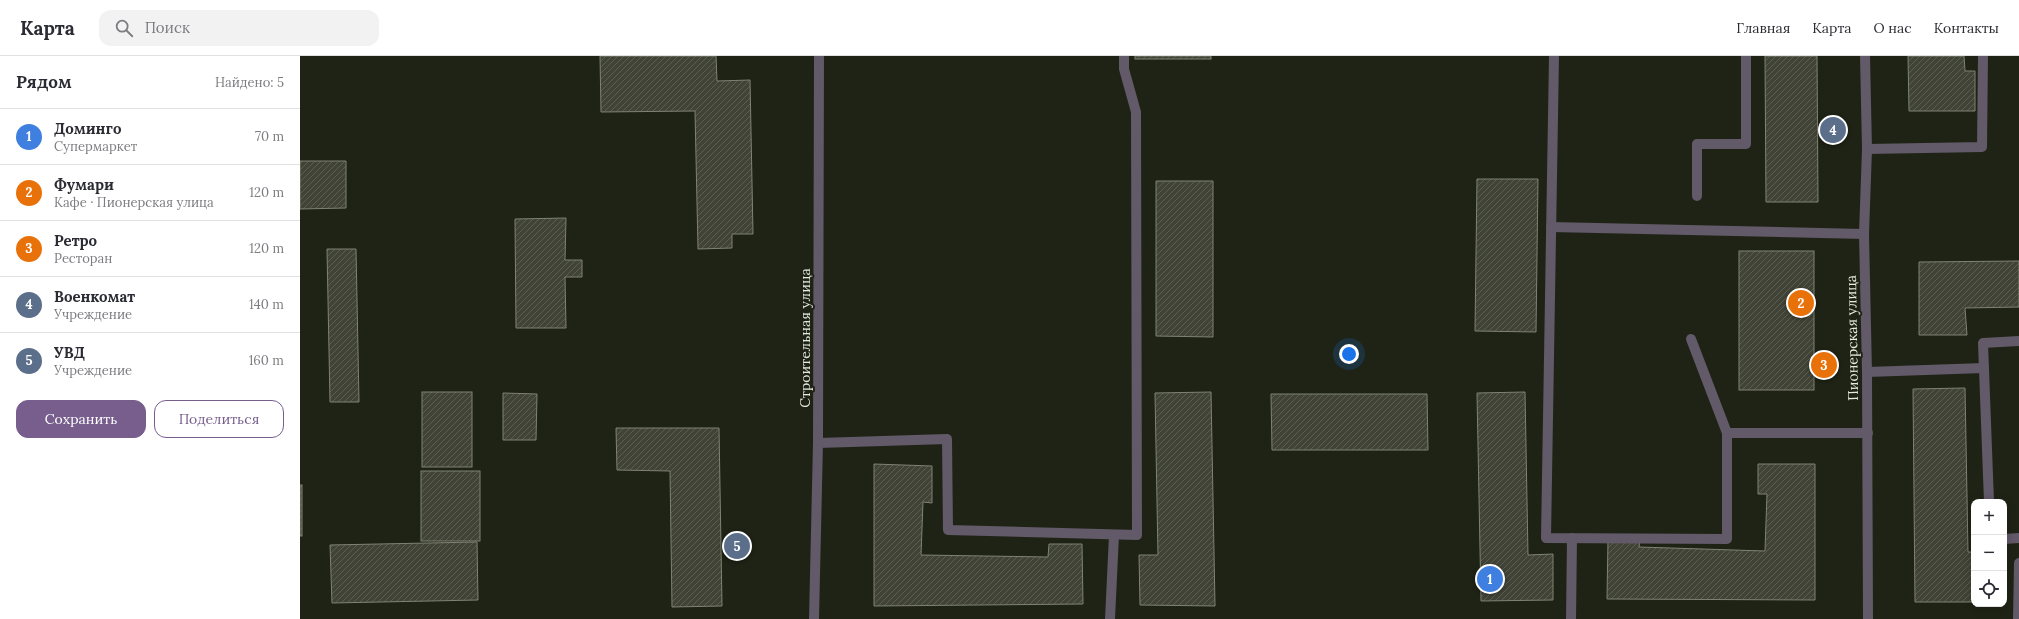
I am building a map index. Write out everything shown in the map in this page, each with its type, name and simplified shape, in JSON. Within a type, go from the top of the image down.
[{"type":"street","name":"Строительная улица","points":[[814,619],[818,443],[819,56]]},
{"type":"street","points":[[818,443],[947,439],[948,530],[1137,536],[1136,112],[1124,69],[1124,56]]},
{"type":"street","points":[[1554,56],[1546,538],[1727,539],[1727,433],[1692,339]]},
{"type":"street","points":[[1697,196],[1697,144],[1746,144],[1746,56]]},
{"type":"street","name":"Пионерская улица","points":[[1866,56],[1867,150],[1864,234],[1868,433],[1868,619]]},
{"type":"street","points":[[1867,150],[1982,147],[1983,56]]},
{"type":"street","points":[[1551,227],[1864,234]]},
{"type":"street","points":[[1989,499],[1983,342],[2019,341]]},
{"type":"street","points":[[1867,372],[1984,368]]},
{"type":"street","points":[[1727,433],[1868,433]]},
{"type":"street","points":[[1110,619],[1114,535]]},
{"type":"street","points":[[1571,619],[1572,538]]},
{"type":"street","points":[[2007,538],[2019,538]]},
{"type":"street","points":[[2018,619],[2019,562]]},
{"type":"building","points":[[600,56],[716,56],[717,81],[750,80],[753,234],[732,234],[732,248],[698,249],[695,111],[601,112]]},
{"type":"building","points":[[1135,56],[1211,56],[1211,59],[1135,59]]},
{"type":"building","points":[[1765,56],[1817,56],[1818,202],[1766,202]]},
{"type":"building","points":[[1908,56],[1964,56],[1965,71],[1975,71],[1975,111],[1909,111]]},
{"type":"building","points":[[300,161],[346,161],[346,208],[300,209]]},
{"type":"building","points":[[1477,179],[1538,179],[1536,332],[1475,331]]},
{"type":"building","points":[[1156,181],[1213,181],[1213,337],[1156,336]]},
{"type":"building","points":[[566,218],[565,260],[582,260],[582,277],[565,277],[566,328],[516,328],[515,219]]},
{"type":"building","points":[[327,249],[356,249],[359,402],[330,402]]},
{"type":"building","points":[[1739,251],[1814,251],[1814,390],[1739,390]]},
{"type":"building","points":[[2019,261],[2019,307],[1965,308],[1967,335],[1919,335],[1919,262]]},
{"type":"building","points":[[1965,388],[1968,552],[1971,552],[1971,602],[1915,602],[1913,389]]},
{"type":"building","points":[[422,392],[472,392],[472,467],[422,467]]},
{"type":"building","points":[[1211,392],[1215,606],[1140,605],[1139,555],[1158,555],[1155,393]]},
{"type":"building","points":[[1525,392],[1528,555],[1553,554],[1553,600],[1481,601],[1477,393]]},
{"type":"building","points":[[503,393],[537,394],[536,440],[503,440]]},
{"type":"building","points":[[1271,394],[1427,394],[1428,450],[1272,450]]},
{"type":"building","points":[[616,428],[719,428],[722,606],[672,607],[670,471],[617,470]]},
{"type":"building","points":[[874,464],[932,466],[932,503],[923,502],[921,555],[1048,557],[1049,544],[1082,544],[1083,604],[874,606]]},
{"type":"building","points":[[1758,464],[1815,464],[1815,600],[1607,599],[1608,539],[1640,539],[1639,547],[1765,551],[1767,494],[1758,494]]},
{"type":"building","points":[[421,471],[480,471],[480,541],[421,541]]},
{"type":"building","points":[[300,485],[302,485],[302,536],[300,536]]},
{"type":"building","points":[[477,542],[478,600],[332,603],[330,545]]},
{"type":"place","name":"Военкомат","points":[[1833,130]]},
{"type":"place","name":"Фумари","points":[[1801,303]]},
{"type":"place","name":"Ретро","points":[[1824,365]]},
{"type":"place","name":"УВД","points":[[737,546]]},
{"type":"place","name":"Доминго","points":[[1490,579]]}]
